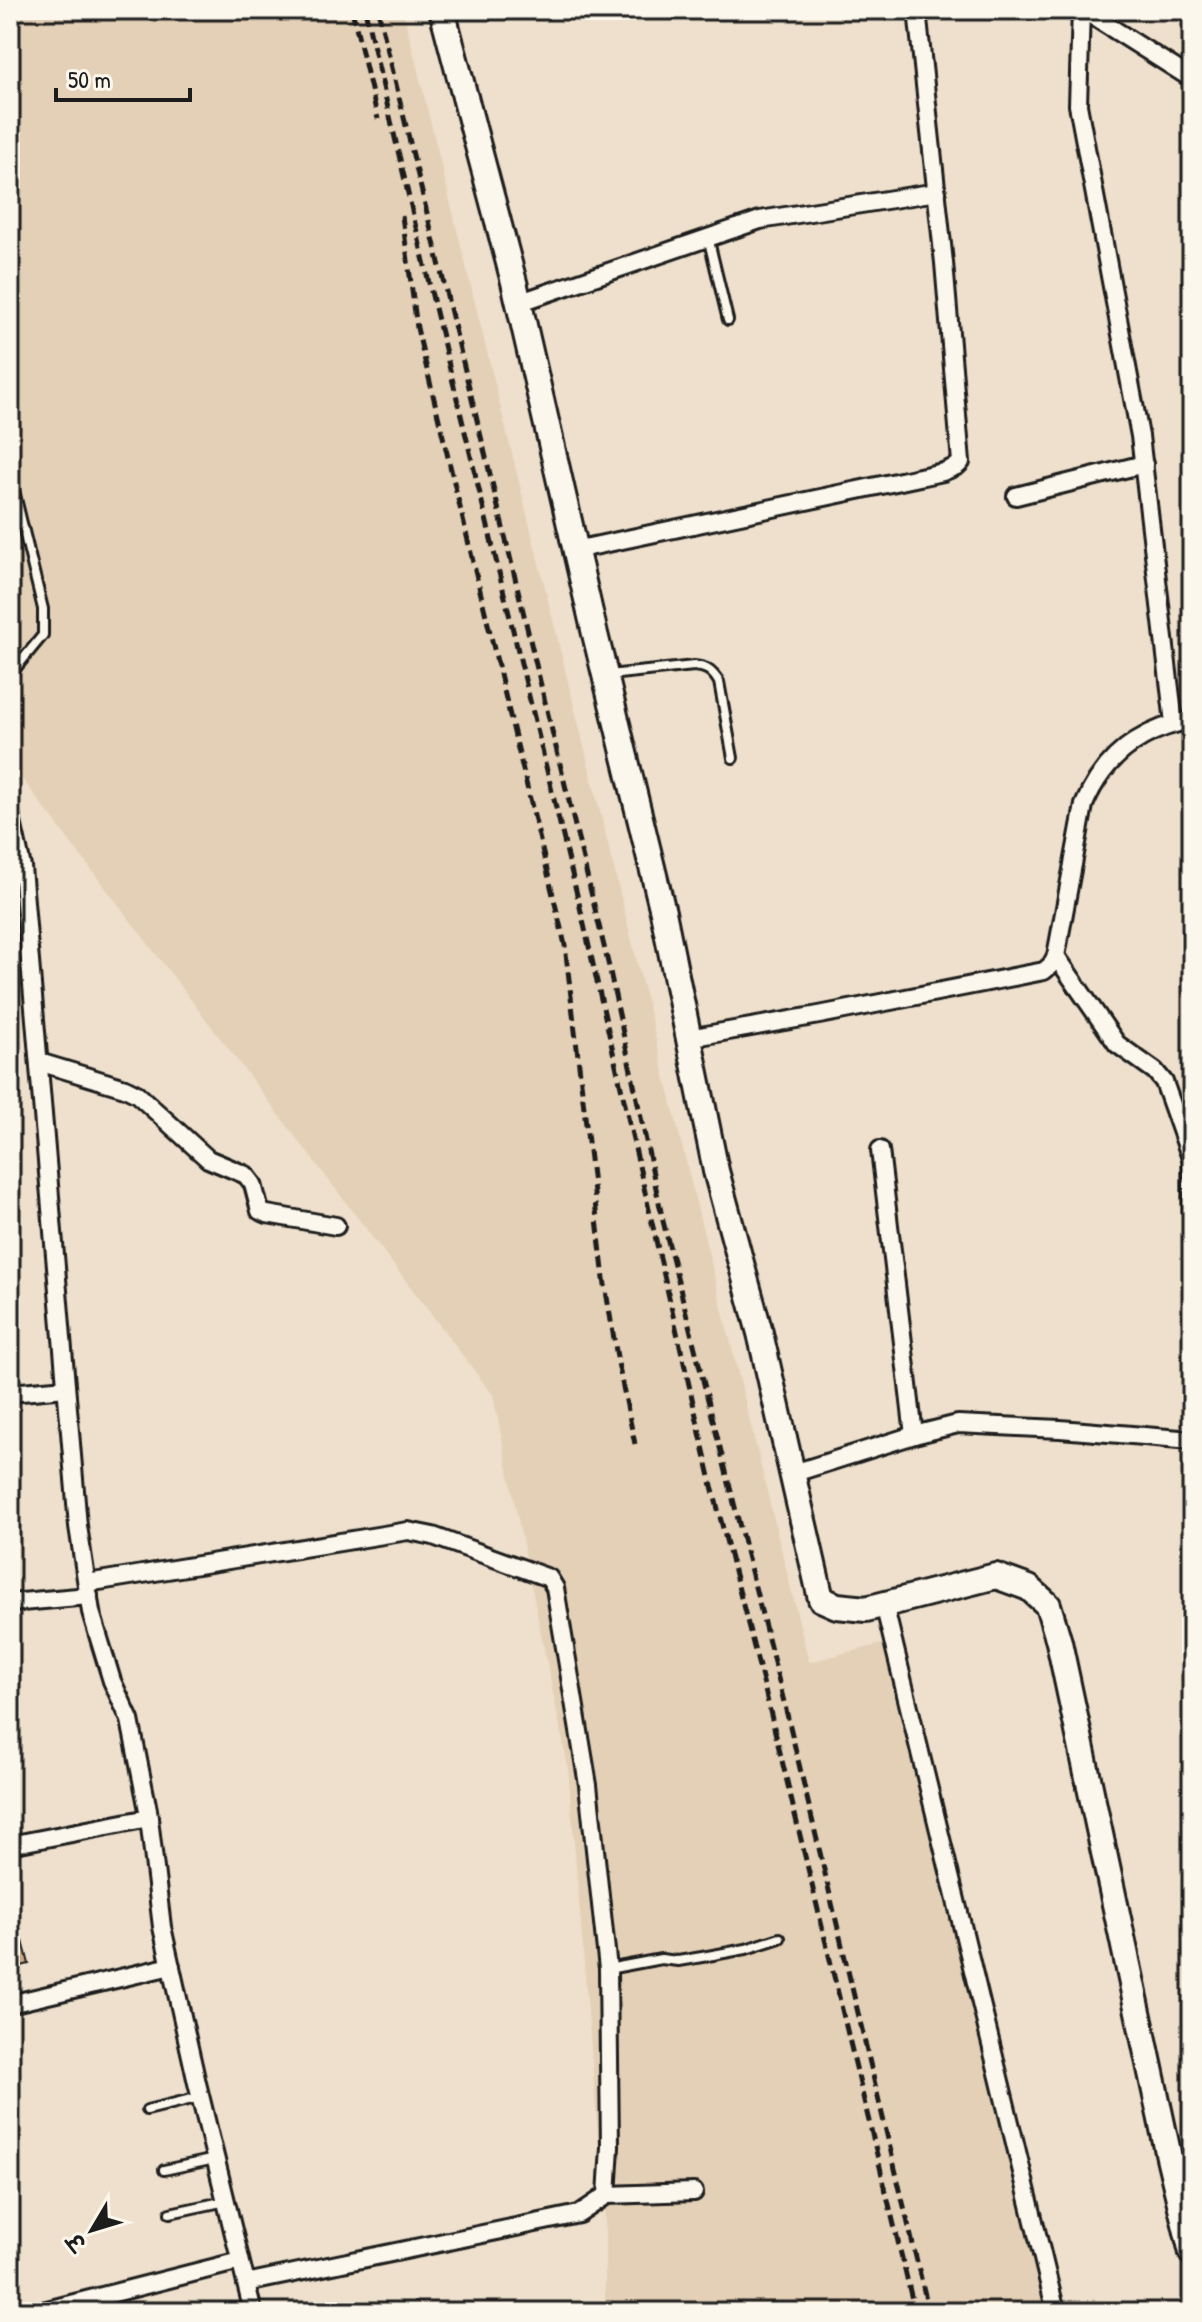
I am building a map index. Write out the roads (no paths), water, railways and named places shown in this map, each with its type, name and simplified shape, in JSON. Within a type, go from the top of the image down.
[{"type":"street","points":[[442,10],[518,303],[663,912],[716,1171],[760,1333],[821,1599],[837,1606],[866,1609],[996,1576],[1029,1588],[1048,1605],[1059,1642],[1192,2253]]},
{"type":"street","points":[[575,550],[943,472],[961,462],[917,10]]},
{"type":"street","points":[[1174,723],[1140,436],[1079,115],[1082,10],[1192,79]]},
{"type":"street","points":[[518,303],[780,215],[937,192]]},
{"type":"street","points":[[1016,496],[1144,464]]},
{"type":"street","points":[[689,1038],[1044,971],[1056,956],[1084,805],[1089,795],[1125,747],[1174,723],[1192,720]]},
{"type":"street","points":[[10,813],[22,867],[78,1526],[91,1612],[112,1681],[130,1720],[149,1818],[162,1927],[253,2312]]},
{"type":"street","points":[[1056,956],[1117,1044],[1155,1071],[1164,1082],[1192,1161],[1192,1211]]},
{"type":"street","points":[[39,1062],[137,1094],[208,1159],[246,1175],[253,1184],[260,1211],[336,1226]]},
{"type":"street","points":[[880,1150],[914,1435]]},
{"type":"street","points":[[10,1393],[66,1388]]},
{"type":"street","points":[[791,1474],[958,1424],[1192,1440]]},
{"type":"street","points":[[10,1603],[408,1531],[433,1536],[549,1578],[555,1588],[588,1785],[608,1969],[610,2147],[607,2195]]},
{"type":"street","points":[[884,1604],[1056,2312]]},
{"type":"street","points":[[10,1845],[149,1818]]},
{"type":"street","points":[[10,2004],[171,1966]]},
{"type":"street","points":[[246,2283],[579,2214],[607,2195],[694,2192]]},
{"type":"street","points":[[39,2312],[64,2309],[240,2261]]},
{"type":"lane","points":[[708,237],[728,320]]},
{"type":"lane","points":[[10,474],[43,609],[43,635],[10,675]]},
{"type":"lane","points":[[605,676],[694,666],[713,672],[719,682],[733,758]]},
{"type":"lane","points":[[608,1969],[661,1959],[678,1961],[702,1957],[746,1949],[780,1938]]},
{"type":"lane","points":[[147,2110],[201,2097]]},
{"type":"lane","points":[[164,2170],[216,2159]]},
{"type":"lane","points":[[170,2213],[226,2201]]},
{"type":"railway","points":[[352,10],[378,119]]},
{"type":"railway","points":[[365,10],[580,907],[713,1490],[763,1682],[915,2312]]},
{"type":"railway","points":[[378,10],[609,967],[663,1221],[789,1722],[929,2312]]},
{"type":"railway","points":[[402,216],[417,328],[565,945],[604,1279],[635,1444]]}]
